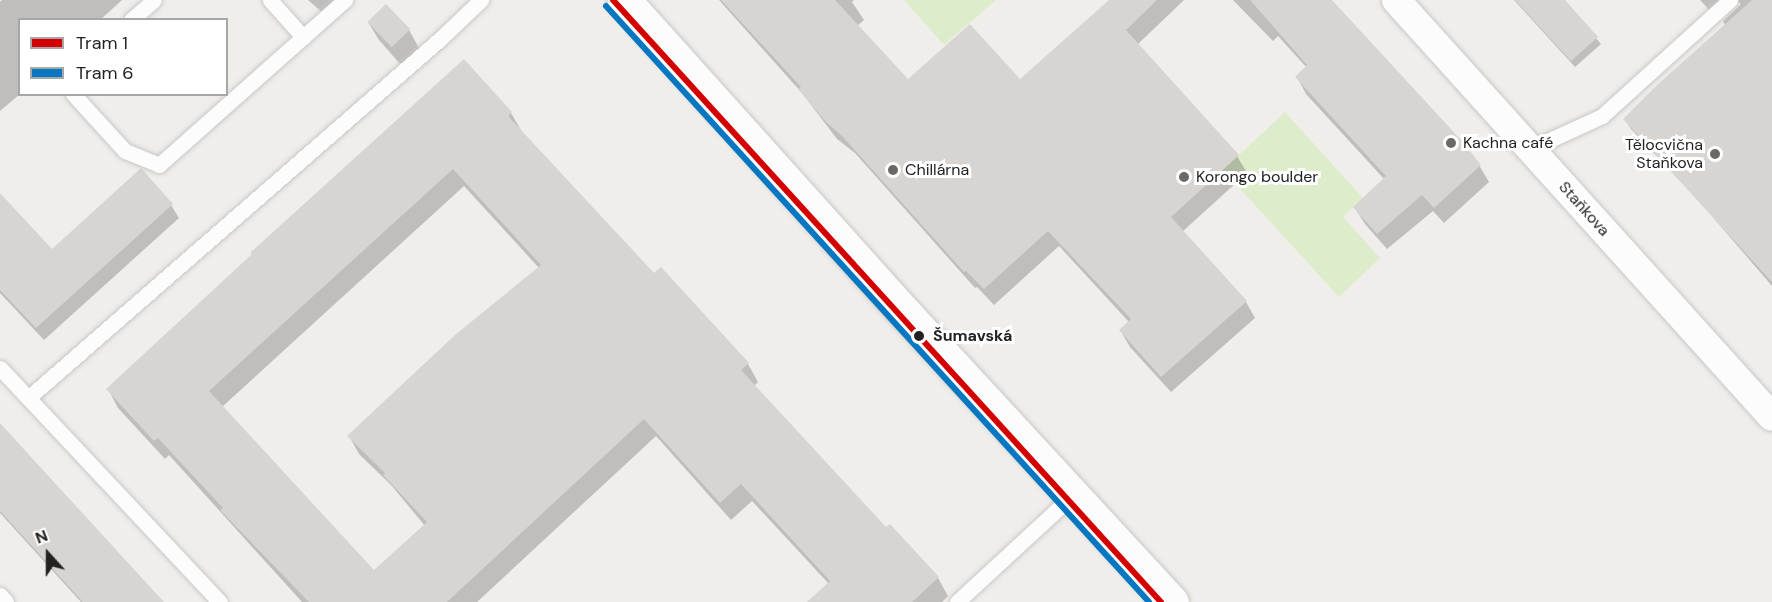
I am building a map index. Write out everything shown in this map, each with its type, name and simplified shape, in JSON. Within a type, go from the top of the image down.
[{"type":"street","points":[[624,0],[916,326],[1172,602]]},
{"type":"street","name":"Staňkova","points":[[1396,0],[1772,417]]},
{"type":"lane","points":[[132,18],[154,0]]},
{"type":"lane","points":[[270,0],[303,37]]},
{"type":"lane","points":[[75,96],[125,151],[159,165],[345,0]]},
{"type":"lane","points":[[28,398],[431,47],[481,0]]},
{"type":"lane","points":[[1530,149],[1602,116],[1730,0]]},
{"type":"lane","points":[[0,368],[220,602]]},
{"type":"lane","points":[[957,602],[1073,495]]},
{"type":"lane","points":[[0,596],[6,602]]},
{"type":"green space","points":[[904,0],[996,0],[944,45]]},
{"type":"green space","points":[[1285,112],[1363,198],[1343,217],[1380,258],[1339,297],[1223,170]]},
{"type":"building","points":[[721,0],[835,0],[908,79],[970,24],[1020,79],[1109,0],[1157,0],[1126,30],[1239,155],[1171,217],[1247,301],[1161,377],[1119,330],[1131,319],[1048,231],[984,289],[966,271],[964,272],[843,137],[826,122],[798,89],[801,87]]},
{"type":"building","points":[[1250,0],[1332,0],[1462,141],[1481,165],[1434,208],[1422,195],[1377,234],[1353,207],[1386,176],[1295,77],[1307,65]]},
{"type":"building","points":[[1515,0],[1565,0],[1598,37],[1571,61]]},
{"type":"building","name":"Tělocvična Staňkova","points":[[1752,0],[1772,0],[1772,282],[1623,119],[1655,87]]},
{"type":"building","points":[[386,4],[410,29],[392,47],[367,22]]},
{"type":"building","points":[[464,59],[512,112],[508,116],[654,273],[661,267],[749,363],[741,370],[886,527],[890,524],[939,577],[912,602],[807,602],[830,581],[741,484],[720,503],[644,419],[447,602],[309,602],[220,510],[223,508],[158,438],[154,441],[106,389],[252,254],[250,253]],"holes":[[[453,169],[541,265],[455,335],[347,436],[385,473],[383,475],[427,522],[374,570],[209,391]]]},
{"type":"building","points":[[141,168],[173,204],[36,328],[0,290],[0,193],[52,249]]},
{"type":"building","points":[[0,423],[164,602],[83,602],[0,511]]},
{"type":"tram line","name":"1","points":[[613,0],[1161,602]]},
{"type":"tram line","name":"6","points":[[606,6],[1149,602]]},
{"type":"place","name":"Kachna café","points":[[1451,143]]},
{"type":"place","name":"Tělocvična Staňkova","points":[[1715,154]]},
{"type":"place","name":"Chillárna","points":[[893,170]]},
{"type":"place","name":"Korongo boulder","points":[[1184,177]]},
{"type":"place","name":"Šumavská","points":[[919,336]]}]
